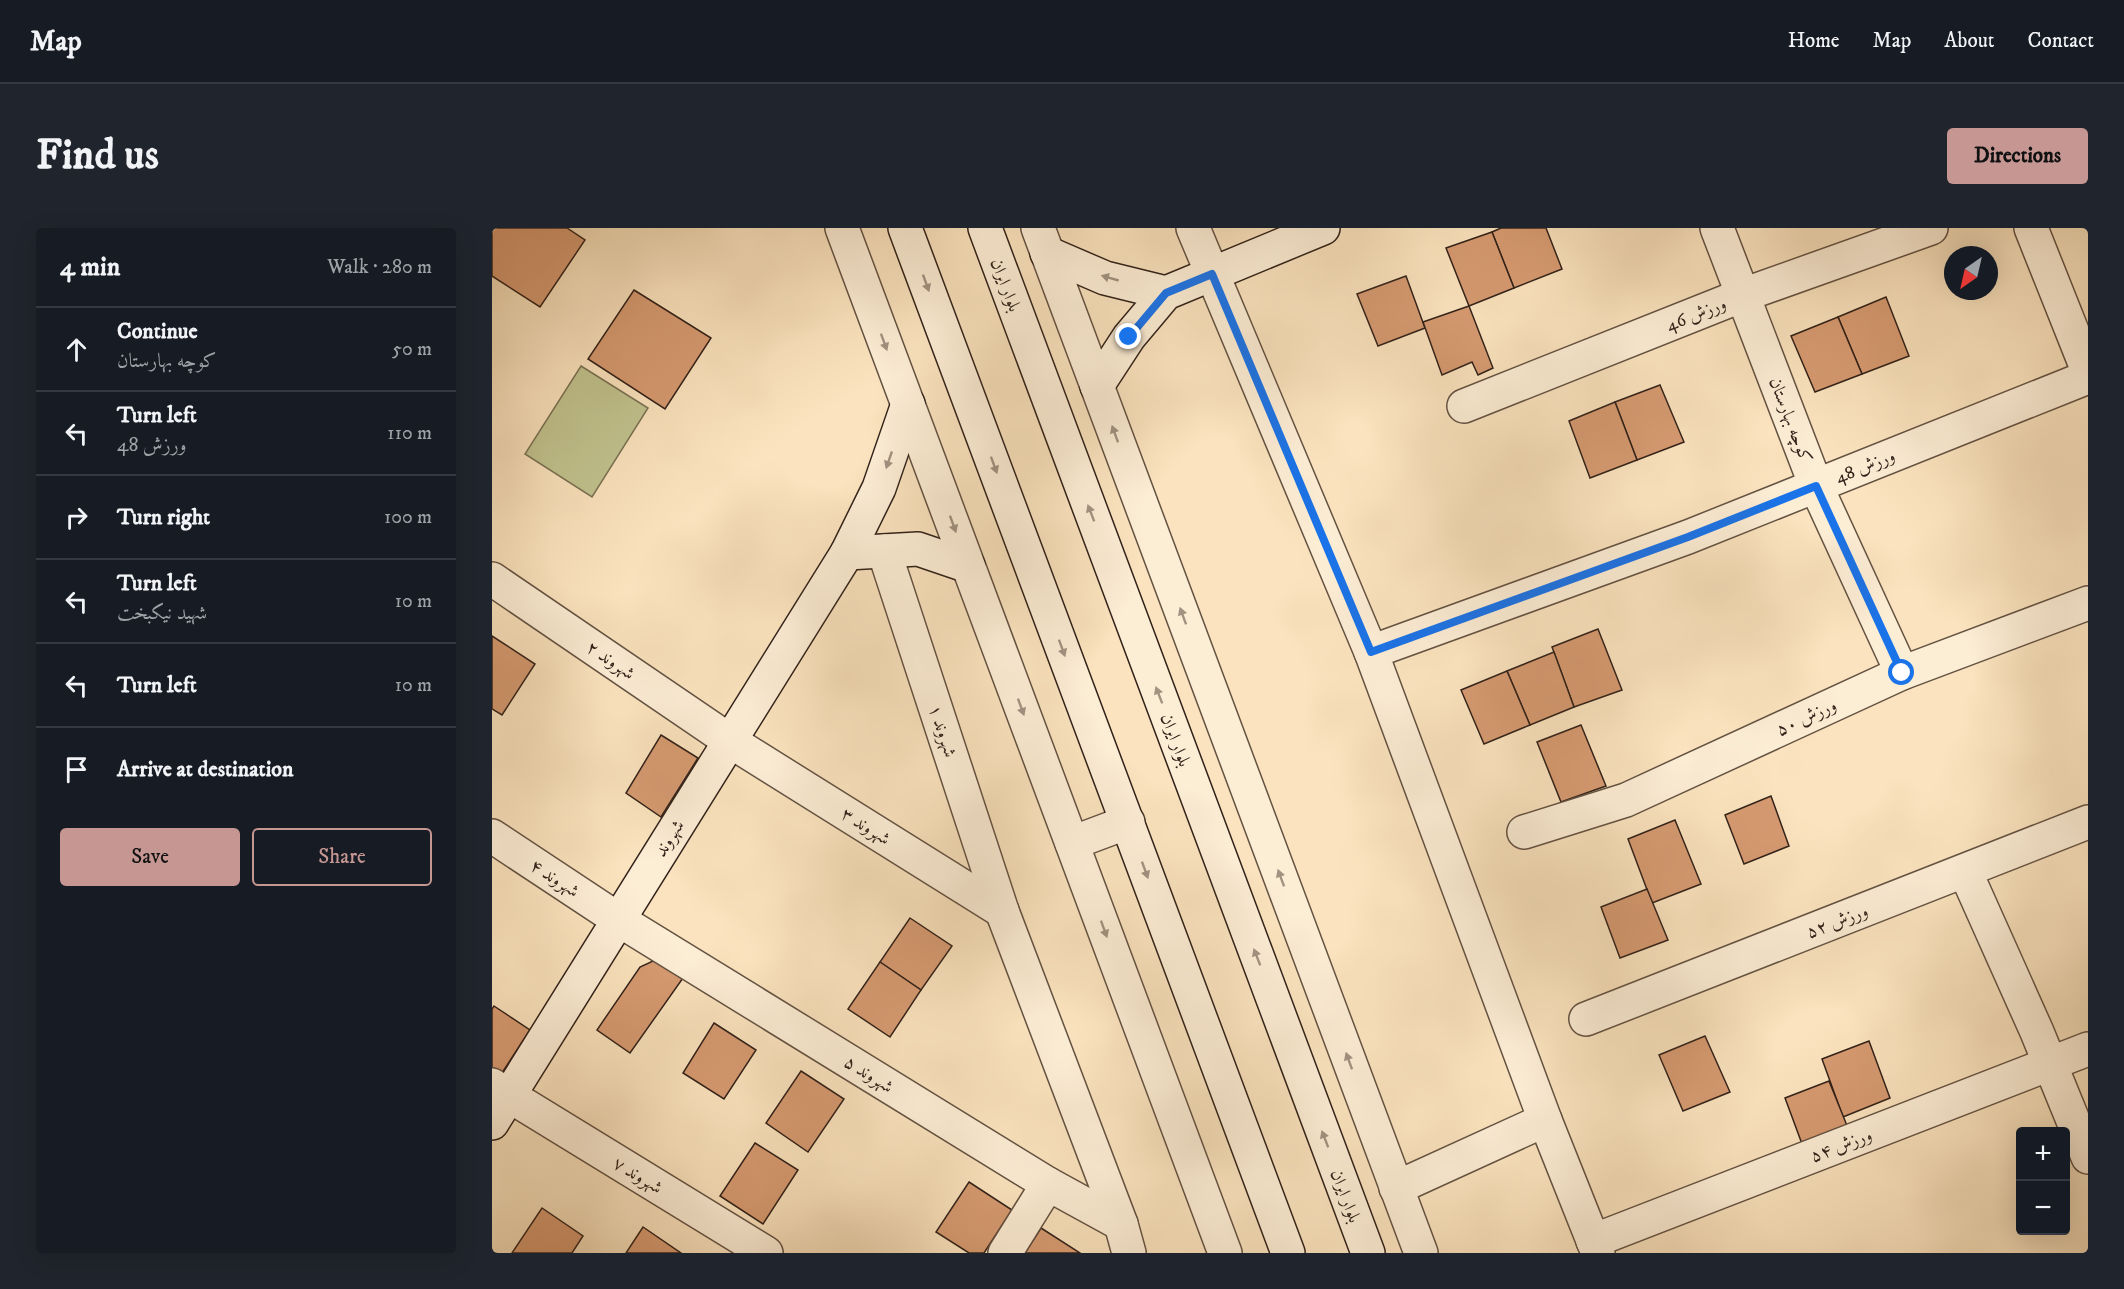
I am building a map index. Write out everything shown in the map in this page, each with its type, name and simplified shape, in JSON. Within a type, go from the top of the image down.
[{"type":"street","points":[[842,228],[1225,1253]]},
{"type":"street","points":[[905,228],[1288,1253]]},
{"type":"street","name":"بلوار ایران","points":[[985,228],[1368,1253]]},
{"type":"street","points":[[1193,228],[1371,652],[1545,1120],[1596,1247]]},
{"type":"street","points":[[1097,386],[1129,337],[1166,293],[1323,228]]},
{"type":"street","name":"کوچه بهارستان","points":[[1717,228],[1816,486],[1902,673]]},
{"type":"street","name":"ورزش 46","points":[[1464,406],[1743,295],[1931,228]]},
{"type":"street","points":[[2031,228],[2088,371]]},
{"type":"street","points":[[1042,241],[1105,278],[1166,293]]},
{"type":"street","points":[[1042,241],[1421,1253]]},
{"type":"street","name":"ورزش 48","points":[[1371,652],[1688,537],[2088,377]]},
{"type":"street","name":"شهروند","points":[[498,1102],[619,920],[847,553],[879,488],[908,404]]},
{"type":"street","points":[[847,553],[918,549],[968,566]]},
{"type":"street","name":"شهروند ۱","points":[[884,551],[1002,911],[1125,1239]]},
{"type":"street","name":"شهروند ۲","points":[[492,579],[730,741]]},
{"type":"street","name":"ورزش ۵٠","points":[[1524,832],[1626,800],[1902,673],[2088,603]]},
{"type":"street","name":"شهروند ۳","points":[[730,741],[1002,911]]},
{"type":"street","points":[[1072,843],[1128,822]]},
{"type":"street","name":"ورزش ۵٢","points":[[1587,1019],[2088,822]]},
{"type":"street","name":"شهروند ۴","points":[[492,836],[619,920]]},
{"type":"street","points":[[1965,871],[2050,1064],[2088,1157]]},
{"type":"street","name":"شهروند ۵","points":[[619,920],[1048,1184],[1125,1239]]},
{"type":"street","name":"ورزش ۵۴","points":[[1596,1247],[2088,1049]]},
{"type":"street","name":"شهروند ۷","points":[[498,1102],[766,1253]]},
{"type":"street","points":[[1396,1188],[1545,1120]]},
{"type":"street","points":[[1005,1253],[1048,1184]]},
{"type":"green space","points":[[581,366],[648,408],[592,497],[525,454]]},
{"type":"building","points":[[492,228],[567,228],[585,240],[540,307],[492,276]]},
{"type":"building","points":[[1501,228],[1546,228],[1562,269],[1514,288],[1492,232]]},
{"type":"building","points":[[1492,232],[1514,288],[1469,306],[1446,248]]},
{"type":"building","points":[[1406,276],[1425,328],[1378,346],[1357,294]]},
{"type":"building","points":[[634,290],[711,338],[665,409],[588,359]]},
{"type":"building","points":[[1886,297],[1909,356],[1862,374],[1838,317]]},
{"type":"building","points":[[1469,306],[1493,368],[1478,375],[1472,362],[1442,375],[1423,322]]},
{"type":"building","points":[[1838,317],[1862,374],[1815,392],[1791,336]]},
{"type":"building","points":[[1660,385],[1684,442],[1637,460],[1615,402]]},
{"type":"building","points":[[1615,402],[1637,460],[1590,478],[1569,421]]},
{"type":"building","points":[[1598,629],[1622,690],[1574,707],[1552,647]]},
{"type":"building","points":[[492,636],[535,664],[502,715],[492,709]]},
{"type":"building","points":[[1554,652],[1574,707],[1530,725],[1507,671]]},
{"type":"building","points":[[1507,671],[1530,725],[1484,744],[1461,690]]},
{"type":"building","points":[[1581,725],[1606,786],[1561,802],[1537,742]]},
{"type":"building","points":[[661,735],[698,758],[661,817],[626,793]]},
{"type":"building","points":[[1771,796],[1789,846],[1744,864],[1725,815]]},
{"type":"building","points":[[1675,820],[1701,884],[1652,903],[1628,839]]},
{"type":"building","points":[[1647,889],[1668,940],[1620,958],[1601,907]]},
{"type":"building","points":[[910,918],[952,946],[921,990],[880,962]]},
{"type":"building","points":[[655,960],[683,978],[630,1053],[597,1030],[640,967]]},
{"type":"building","points":[[880,962],[921,990],[890,1037],[848,1009]]},
{"type":"building","points":[[494,1006],[530,1030],[500,1076],[492,1071],[492,1009]]},
{"type":"building","points":[[714,1023],[756,1050],[724,1099],[683,1073]]},
{"type":"building","points":[[1705,1036],[1730,1092],[1683,1111],[1659,1055]]},
{"type":"building","points":[[1869,1041],[1890,1098],[1843,1117],[1822,1059]]},
{"type":"building","points":[[801,1071],[844,1099],[808,1152],[766,1123]]},
{"type":"building","points":[[1829,1081],[1850,1133],[1805,1152],[1785,1098]]},
{"type":"building","points":[[755,1143],[798,1170],[763,1224],[720,1196]]},
{"type":"building","points":[[969,1182],[1012,1210],[984,1253],[969,1253],[936,1232]]},
{"type":"building","points":[[542,1208],[583,1236],[572,1253],[512,1253]]},
{"type":"building","points":[[643,1227],[681,1253],[626,1253]]},
{"type":"building","points":[[1041,1228],[1080,1253],[1025,1253]]},
{"type":"route","points":[[1129,337],[1166,293],[1212,274],[1371,652],[1688,537],[1816,486],[1902,673]]}]
